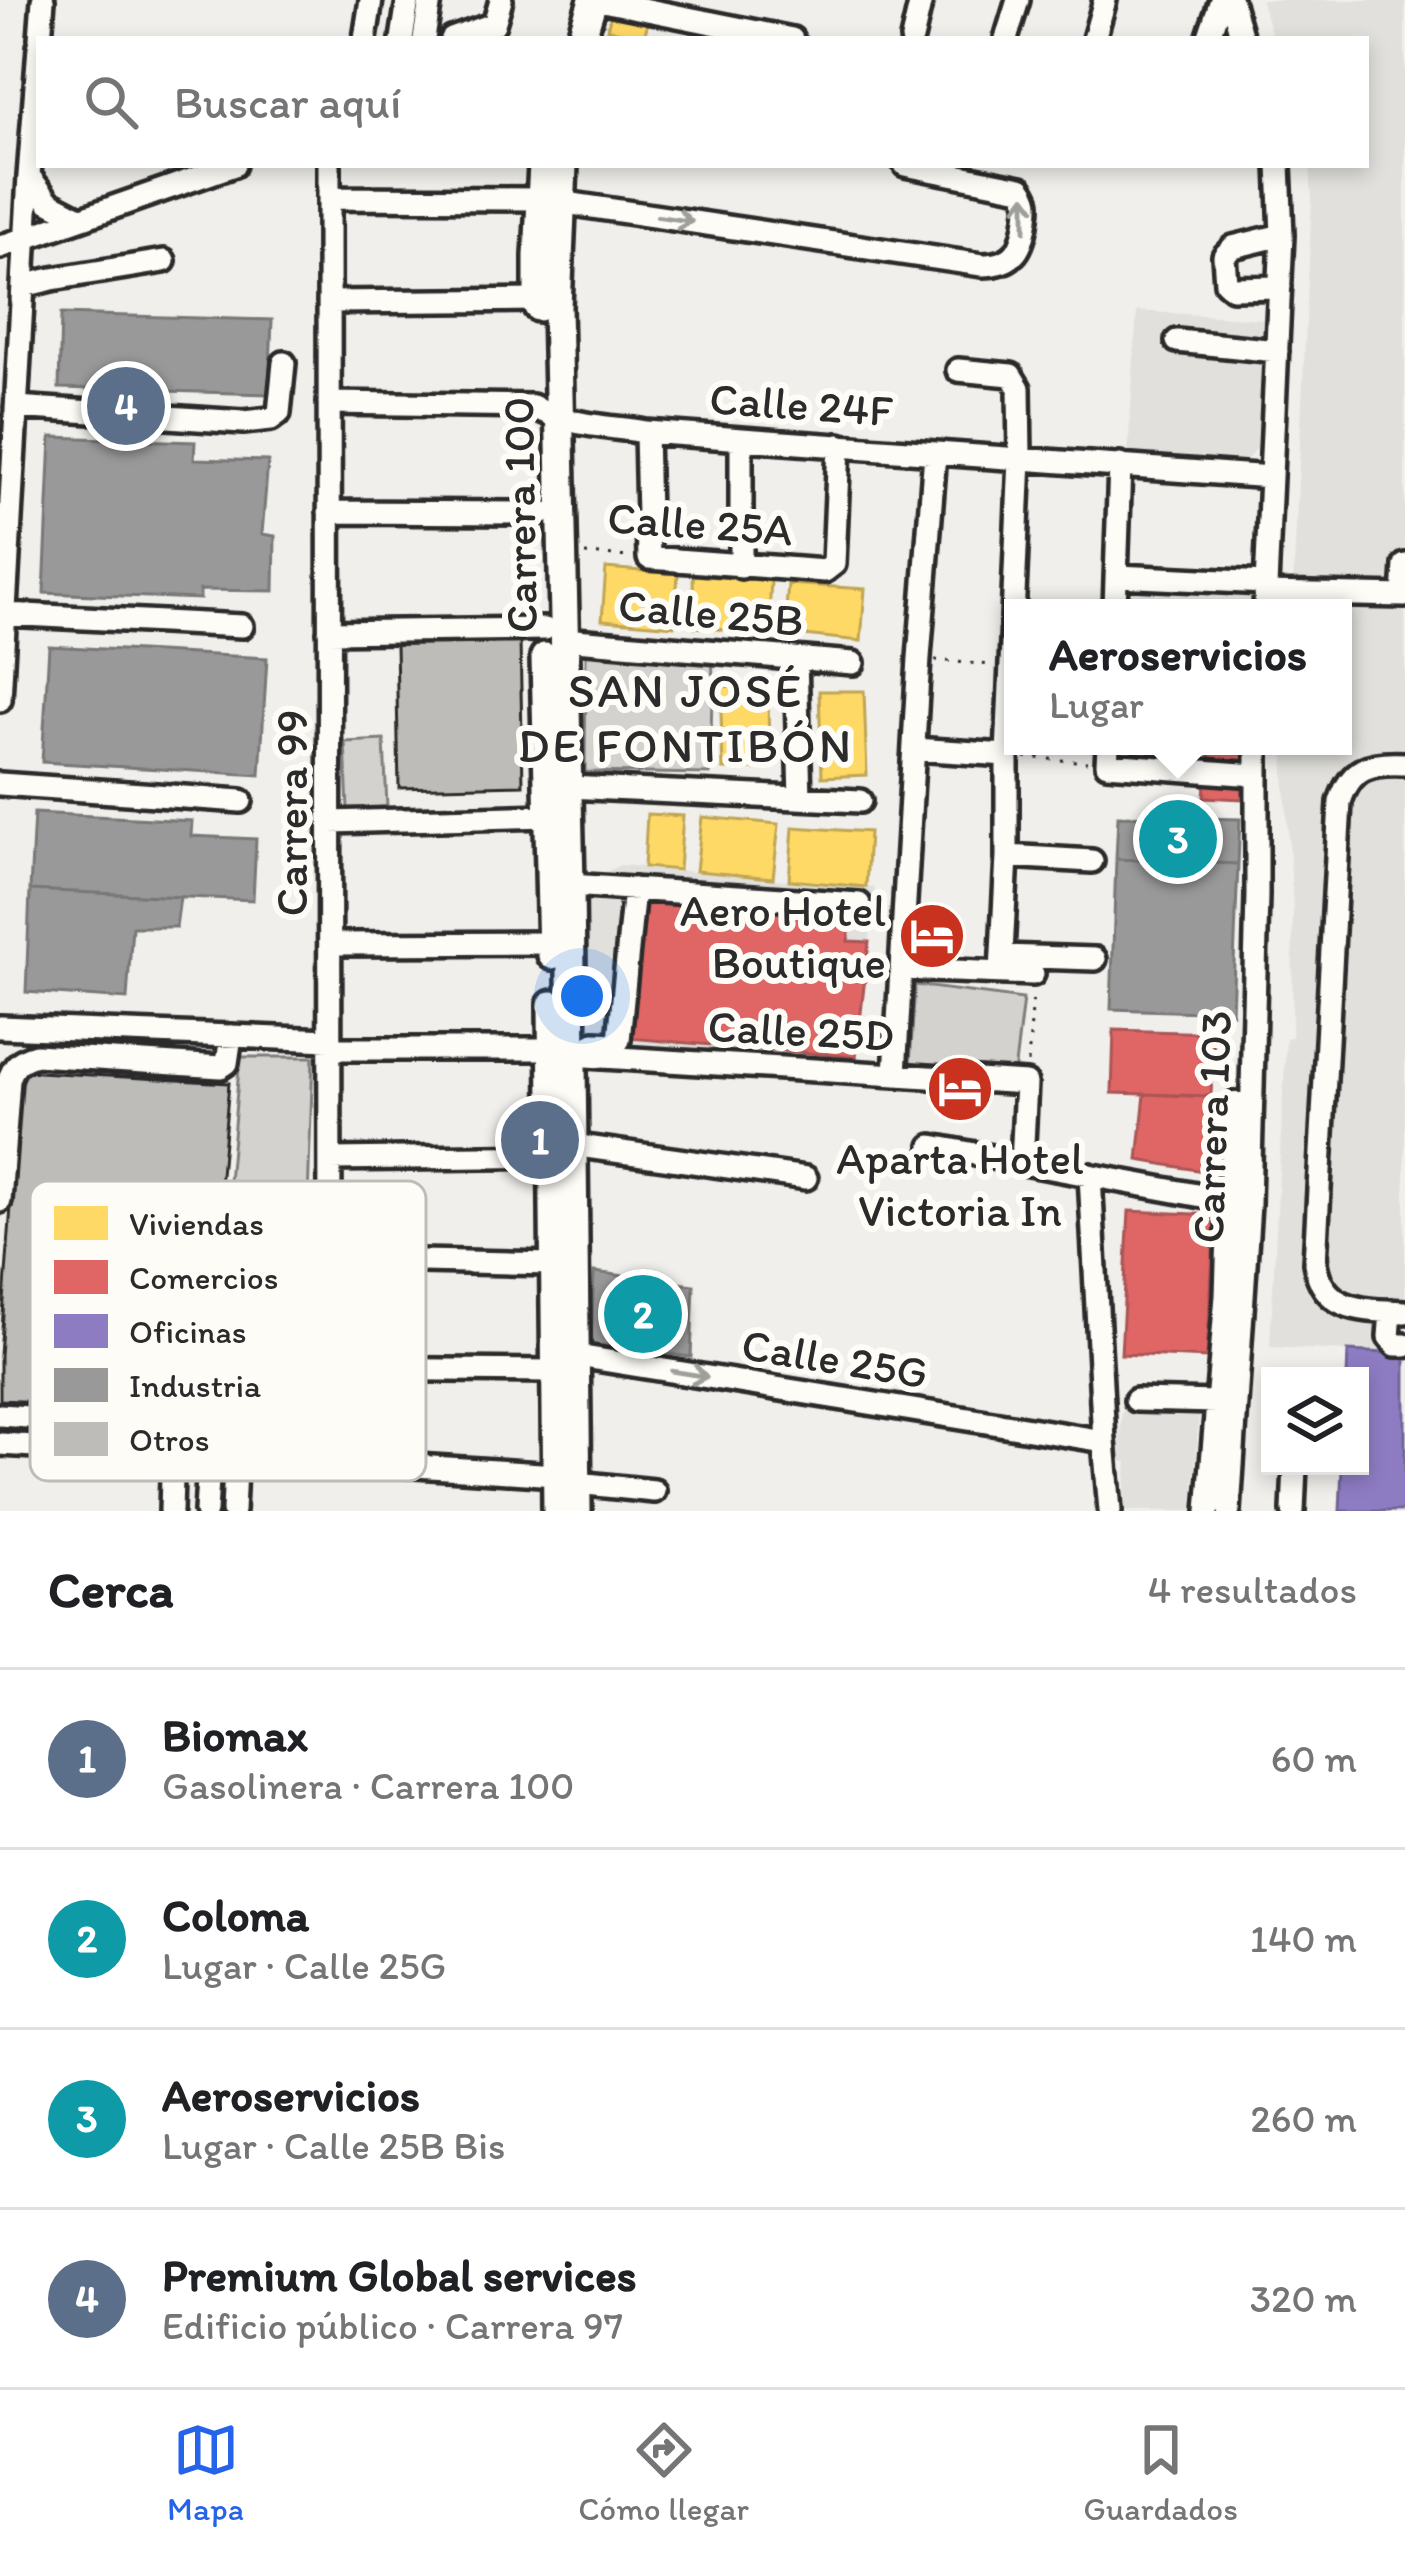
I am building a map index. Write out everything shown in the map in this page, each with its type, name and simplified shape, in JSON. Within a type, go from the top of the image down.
[{"type":"main road","points":[[563,36],[573,0]]},
{"type":"main road","points":[[582,36],[595,0]]},
{"type":"main road","name":"Carrera 100","points":[[544,168],[556,307],[543,513],[568,787],[570,885],[561,943]]},
{"type":"main road","name":"Carrera 100","points":[[561,1360],[564,1049],[561,943],[548,816],[554,634],[562,552],[538,300],[550,200],[562,168]]},
{"type":"main road","name":"Carrera 100","points":[[557,1511],[570,1490],[553,1264],[562,1150]]},
{"type":"street","points":[[40,36],[43,0]]},
{"type":"street","points":[[365,36],[371,0]]},
{"type":"street","points":[[402,36],[408,0]]},
{"type":"street","points":[[424,36],[430,0]]},
{"type":"street","points":[[462,36],[491,27],[501,0]]},
{"type":"street","points":[[595,0],[777,36]]},
{"type":"street","points":[[913,36],[921,0]]},
{"type":"street","points":[[1007,36],[1018,0]]},
{"type":"street","points":[[1095,36],[1105,0]]},
{"type":"street","points":[[1209,36],[1221,0]]},
{"type":"street","points":[[1231,0],[1241,36]]},
{"type":"street","points":[[0,700],[26,238],[23,181],[36,69]]},
{"type":"street","points":[[0,247],[225,168]]},
{"type":"street","name":"Carrera 99","points":[[329,168],[330,1181]]},
{"type":"street","points":[[329,199],[550,200],[982,265],[998,265],[1019,250],[1029,202],[1021,188],[919,168]]},
{"type":"street","points":[[1265,594],[1282,235],[1277,168]]},
{"type":"street","points":[[23,181],[80,218]]},
{"type":"street","points":[[1280,287],[1232,288],[1226,283],[1224,256],[1233,247],[1282,235]]},
{"type":"street","points":[[23,286],[164,260]]},
{"type":"street","points":[[329,302],[538,300]]},
{"type":"street","points":[[1178,341],[1277,351]]},
{"type":"street","points":[[16,407],[243,422],[271,419],[279,413],[284,363]]},
{"type":"street","points":[[958,370],[1011,375],[1019,388],[1014,599]]},
{"type":"street","name":"Calle 24F","points":[[329,403],[532,406],[550,414],[646,432],[1271,477]]},
{"type":"street","points":[[646,432],[649,558]]},
{"type":"street","points":[[741,440],[741,567]]},
{"type":"street","name":"Calle 25A","points":[[649,558],[825,572],[834,564],[839,445]]},
{"type":"street","points":[[895,1074],[935,453]]},
{"type":"street","points":[[1116,599],[1120,465]]},
{"type":"street","points":[[329,512],[543,513]]},
{"type":"street","points":[[1117,576],[1265,594],[1404,596],[1405,565]]},
{"type":"street","points":[[5,614],[242,626]]},
{"type":"street","name":"Calle 25B","points":[[329,632],[554,634],[853,663]]},
{"type":"street","points":[[796,659],[800,798]]},
{"type":"street","points":[[914,749],[1004,755]]},
{"type":"street","points":[[1001,964],[1007,755]]},
{"type":"street","points":[[1107,755],[1256,775]]},
{"type":"street","name":"Carrera 103","points":[[1229,1511],[1249,1204],[1257,755]]},
{"type":"street","points":[[1405,764],[1386,763],[1359,771],[1349,778],[1340,802],[1315,1263],[1324,1289],[1335,1299],[1352,1308],[1398,1311],[1389,1337],[1396,1345],[1405,1345]]},
{"type":"street","points":[[0,784],[241,801]]},
{"type":"street","points":[[568,787],[860,801]]},
{"type":"street","points":[[330,822],[548,816]]},
{"type":"street","points":[[1007,856],[1092,861]]},
{"type":"street","points":[[570,885],[859,904]]},
{"type":"street","points":[[564,1049],[620,1040],[634,889]]},
{"type":"street","points":[[329,944],[561,943]]},
{"type":"street","points":[[903,969],[1095,959]]},
{"type":"street","points":[[1001,964],[1034,974]]},
{"type":"street","name":"Calle 25D","points":[[0,1027],[330,1045],[564,1049],[1026,1083]]},
{"type":"street","points":[[0,1201],[10,1080],[16,1064],[36,1055],[221,1067],[227,1063],[231,1036]]},
{"type":"street","points":[[1022,1163],[1026,1083]]},
{"type":"street","name":"Carrera 103","points":[[1208,1511],[1237,1103]]},
{"type":"street","points":[[932,1146],[1229,1201]]},
{"type":"street","points":[[330,1159],[562,1150],[806,1178]]},
{"type":"street","points":[[1090,1175],[1110,1511]]},
{"type":"street","points":[[426,1261],[553,1264]]},
{"type":"street","name":"Calle 25G","points":[[426,1361],[561,1360],[1104,1441]]},
{"type":"street","points":[[1136,1400],[1217,1402]]},
{"type":"street","points":[[0,1415],[30,1417]]},
{"type":"street","points":[[0,1444],[30,1446]]},
{"type":"street","name":"Carrera 99","points":[[426,1472],[570,1490]]},
{"type":"street","points":[[1293,1511],[1295,1475]]},
{"type":"street","points":[[171,1511],[172,1481]]},
{"type":"street","points":[[206,1511],[208,1481]]},
{"type":"street","points":[[233,1511],[234,1481]]},
{"type":"street","points":[[570,1490],[654,1491]]},
{"type":"path","name":"Calle 25A","points":[[562,552],[649,558]]},
{"type":"path","points":[[919,658],[1004,666]]},
{"type":"path","points":[[1007,755],[1107,755]]},
{"type":"path","points":[[1026,1083],[1034,974]]},
{"type":"shaded area","points":[[1261,0],[1405,0],[1405,1354],[1270,1347],[1286,1038],[1292,1037],[1293,906],[1285,755],[1352,755],[1352,599],[1292,599],[1310,168],[1369,168],[1369,36],[1272,36]]},
{"type":"shaded area","points":[[1137,311],[1265,319],[1257,448],[1245,462],[1128,455]]},
{"type":"shaded area","points":[[586,654],[713,657],[710,774],[585,772]]},
{"type":"shaded area","points":[[384,740],[387,807],[348,809],[345,742]]},
{"type":"shaded area","points":[[620,865],[875,888],[856,1065],[600,1048],[589,1034],[588,894]]},
{"type":"shaded area","points":[[915,985],[1023,999],[1014,1074],[910,1064]]},
{"type":"shaded area","points":[[240,1057],[313,1057],[309,1181],[229,1181]]},
{"type":"shaded area","points":[[1122,1411],[1199,1416],[1192,1511],[1123,1511],[1127,1462],[1118,1461]]},
{"type":"building: Viviendas","points":[[612,11],[649,19],[644,36],[607,29]]},
{"type":"building: Viviendas","points":[[606,568],[678,574],[674,626],[602,620]]},
{"type":"building: Viviendas","points":[[693,575],[771,581],[768,634],[694,627]]},
{"type":"building: Viviendas","points":[[788,584],[865,589],[861,641],[784,633]]},
{"type":"building: Viviendas","points":[[720,686],[768,688],[769,769],[723,769]]},
{"type":"building: Viviendas","points":[[819,691],[864,691],[867,775],[822,777]]},
{"type":"building: Viviendas","points":[[647,814],[683,816],[679,870],[644,867]]},
{"type":"building: Viviendas","points":[[702,817],[779,824],[773,878],[696,871]]},
{"type":"building: Viviendas","points":[[793,827],[869,832],[866,887],[789,880]]},
{"type":"building: Comercios","points":[[1210,755],[1245,755],[1244,767],[1209,766]]},
{"type":"building: Comercios","points":[[1205,780],[1242,782],[1242,799],[1204,797]]},
{"type":"building: Comercios","points":[[641,893],[852,912],[848,941],[869,942],[856,1057],[628,1038]]},
{"type":"building: Comercios","points":[[1114,1030],[1214,1033],[1211,1096],[1112,1093]]},
{"type":"building: Comercios","points":[[1145,1094],[1229,1098],[1226,1175],[1138,1160]]},
{"type":"building: Comercios","points":[[1129,1211],[1215,1215],[1207,1358],[1121,1354]]},
{"type":"building: Oficinas","points":[[1348,1351],[1405,1354],[1405,1511],[1340,1511],[1342,1475],[1369,1475],[1369,1367],[1347,1367]]},
{"type":"building: Industria","points":[[61,314],[272,320],[269,394],[59,388]]},
{"type":"building: Industria","points":[[51,437],[195,442],[194,459],[268,461],[262,534],[275,536],[274,591],[200,590],[200,599],[44,593]]},
{"type":"building: Industria","points":[[49,646],[267,658],[260,775],[42,762]]},
{"type":"building: Industria","points":[[34,813],[192,821],[191,836],[256,839],[253,900],[30,890]]},
{"type":"building: Industria","points":[[1118,816],[1240,819],[1238,864],[1116,859]]},
{"type":"building: Industria","points":[[1116,859],[1238,864],[1232,1013],[1111,1009]]},
{"type":"building: Industria","points":[[30,890],[180,897],[176,927],[132,927],[127,999],[26,992]]},
{"type":"building: Industria","points":[[594,1272],[694,1285],[691,1357],[591,1344]]},
{"type":"building: Otros","points":[[520,641],[523,785],[399,788],[396,644]]},
{"type":"building: Otros","points":[[21,1071],[229,1083],[221,1181],[30,1181],[30,1401],[0,1400]]},
{"type":"place","name":"Premium Global services","points":[[126,406]]},
{"type":"place","name":"Aeroservicios","points":[[1178,839]]},
{"type":"place","name":"Aero Hotel Boutique","points":[[932,936]]},
{"type":"place","name":"Aparta Hotel Victoria In","points":[[960,1089]]},
{"type":"place","name":"Biomax","points":[[540,1140]]},
{"type":"place","name":"Coloma","points":[[643,1314]]},
{"type":"district","name":"SAN JOSÉ DE FONTIBÓN","points":[[686,718]]}]
